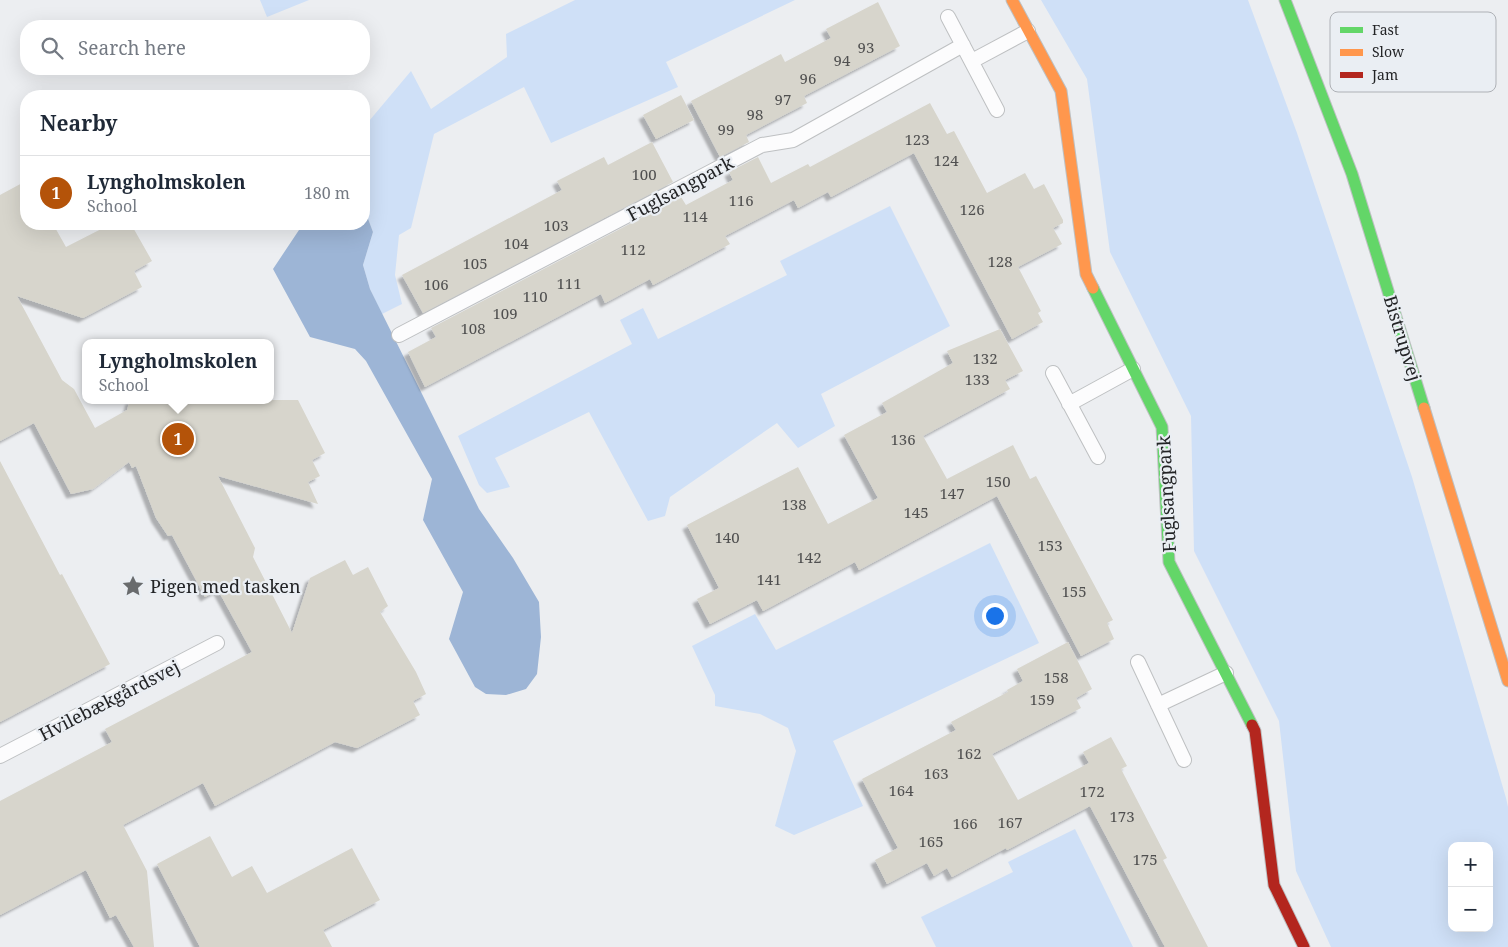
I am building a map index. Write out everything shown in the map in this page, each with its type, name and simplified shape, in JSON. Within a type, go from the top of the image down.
[{"type":"street","name":"Fuglsangpark","points":[[1012,0],[1061,91],[1086,274],[1162,427],[1169,562],[1255,731],[1274,885],[1304,947]]},
{"type":"street","name":"Bistrupvej","points":[[1285,0],[1352,174],[1508,681]]},
{"type":"lane","points":[[948,17],[997,110]]},
{"type":"lane","points":[[972,61],[1028,31]]},
{"type":"lane","name":"Fuglsangpark","points":[[399,335],[762,145],[793,140],[962,45]]},
{"type":"lane","points":[[1069,404],[1133,369]]},
{"type":"lane","points":[[1052,374],[1098,457]]},
{"type":"lane","name":"Hvilebækgårdsvej","points":[[0,756],[217,643]]},
{"type":"lane","points":[[1138,662],[1184,760]]},
{"type":"lane","points":[[1158,705],[1226,673]]},
{"type":"shaded area","points":[[260,0],[309,0],[267,17]]},
{"type":"shaded area","points":[[575,0],[795,0],[666,62],[678,87],[551,143],[524,87],[434,134],[411,228],[399,235],[395,275],[402,304],[382,314],[370,289],[363,265],[373,232],[370,224],[370,120],[411,71],[431,109],[507,57],[506,34]]},
{"type":"shaded area","points":[[1041,0],[1248,0],[1297,133],[1412,477],[1506,798],[1508,807],[1508,947],[1331,947],[1296,871],[1279,721],[1194,551],[1191,416],[1110,252],[1087,79]]},
{"type":"shaded area","points":[[890,206],[950,326],[821,394],[835,426],[798,448],[777,423],[670,497],[665,516],[648,521],[589,412],[495,458],[510,487],[487,493],[479,485],[458,436],[632,344],[620,320],[643,308],[658,339],[787,275],[780,261]]},
{"type":"shaded area","points":[[370,224],[373,232],[363,265],[370,289],[479,509],[513,558],[539,602],[541,637],[537,674],[526,689],[506,695],[486,694],[475,687],[449,639],[463,592],[423,520],[432,479],[366,361],[355,349],[310,337],[273,269],[299,230],[370,230]]},
{"type":"shaded area","points":[[990,543],[1039,643],[833,741],[863,806],[794,835],[775,826],[796,751],[788,728],[760,714],[715,706],[715,695],[692,646],[755,614],[776,650]]},
{"type":"shaded area","points":[[1075,829],[1133,947],[936,947],[921,917],[1013,872],[1008,862]]},
{"type":"building","points":[[878,2],[900,46],[804,96],[807,103],[746,135],[749,142],[720,157],[691,101],[781,54],[785,62],[831,38],[826,29]]},
{"type":"building","points":[[681,95],[694,120],[656,139],[643,115]]},
{"type":"building","points":[[930,103],[947,134],[954,131],[987,193],[1025,173],[1034,189],[1044,184],[1063,220],[1063,223],[1053,228],[1062,244],[1018,267],[1041,311],[1038,313],[1043,322],[1012,339],[914,153],[831,197],[828,192],[798,208],[794,200],[725,236],[730,244],[653,285],[650,279],[605,303],[601,294],[425,387],[408,352],[436,337],[431,328],[681,197],[686,205],[733,180],[729,172],[758,157],[771,183],[808,164],[810,167]]},
{"type":"building","points":[[652,142],[673,182],[423,313],[402,275],[562,190],[557,181],[604,157],[608,165]]},
{"type":"building","points":[[20,184],[20,230],[56,230],[66,247],[99,230],[134,230],[152,261],[134,271],[142,287],[83,318],[17,296],[62,380],[74,389],[95,428],[127,410],[129,404],[274,404],[274,400],[298,400],[325,453],[312,460],[320,476],[308,482],[318,504],[218,476],[255,548],[253,557],[292,633],[310,578],[345,560],[353,575],[368,567],[388,606],[380,612],[416,672],[426,694],[413,701],[420,715],[357,748],[335,742],[215,806],[203,783],[123,825],[147,871],[154,947],[134,947],[116,915],[110,918],[86,870],[0,915],[0,801],[112,742],[105,729],[252,652],[218,590],[205,597],[172,535],[168,536],[156,518],[136,466],[132,468],[129,462],[93,489],[71,494],[34,423],[0,441],[0,195]]},
{"type":"building","points":[[1000,329],[1023,371],[1005,380],[1010,389],[923,436],[947,479],[1013,445],[1030,479],[1036,476],[1113,620],[1107,623],[1114,639],[1081,656],[997,496],[859,570],[855,562],[763,611],[757,600],[710,624],[697,599],[719,588],[687,525],[798,467],[828,524],[878,498],[844,435],[887,412],[882,403],[953,363],[947,351]]},
{"type":"building","points":[[0,461],[60,575],[62,574],[110,664],[0,722]]},
{"type":"building","points":[[1068,642],[1092,689],[1076,698],[1081,708],[992,754],[1018,800],[1089,763],[1083,752],[1111,737],[1127,766],[1121,769],[1167,858],[1163,860],[1208,947],[1165,947],[1090,806],[952,877],[947,868],[934,876],[927,863],[887,884],[875,860],[898,848],[862,779],[956,730],[951,722],[1008,692],[1007,690],[1023,681],[1017,669]]},
{"type":"building","points":[[210,836],[232,877],[252,866],[267,893],[352,848],[380,900],[323,930],[332,947],[200,947],[157,864]]},
{"type":"traffic: fast","points":[[1285,0],[1352,174],[1424,408]]},
{"type":"traffic: fast","points":[[1093,288],[1162,427],[1169,562],[1252,725]]},
{"type":"traffic: slow","points":[[1012,0],[1061,91],[1086,274],[1093,288]]},
{"type":"traffic: slow","points":[[1424,408],[1508,681]]},
{"type":"traffic: jam","points":[[1252,725],[1255,731],[1274,885],[1304,947]]},
{"type":"place","name":"Lyngholmskolen","points":[[178,439]]},
{"type":"place","name":"Pigen med tasken","points":[[133,586]]}]
